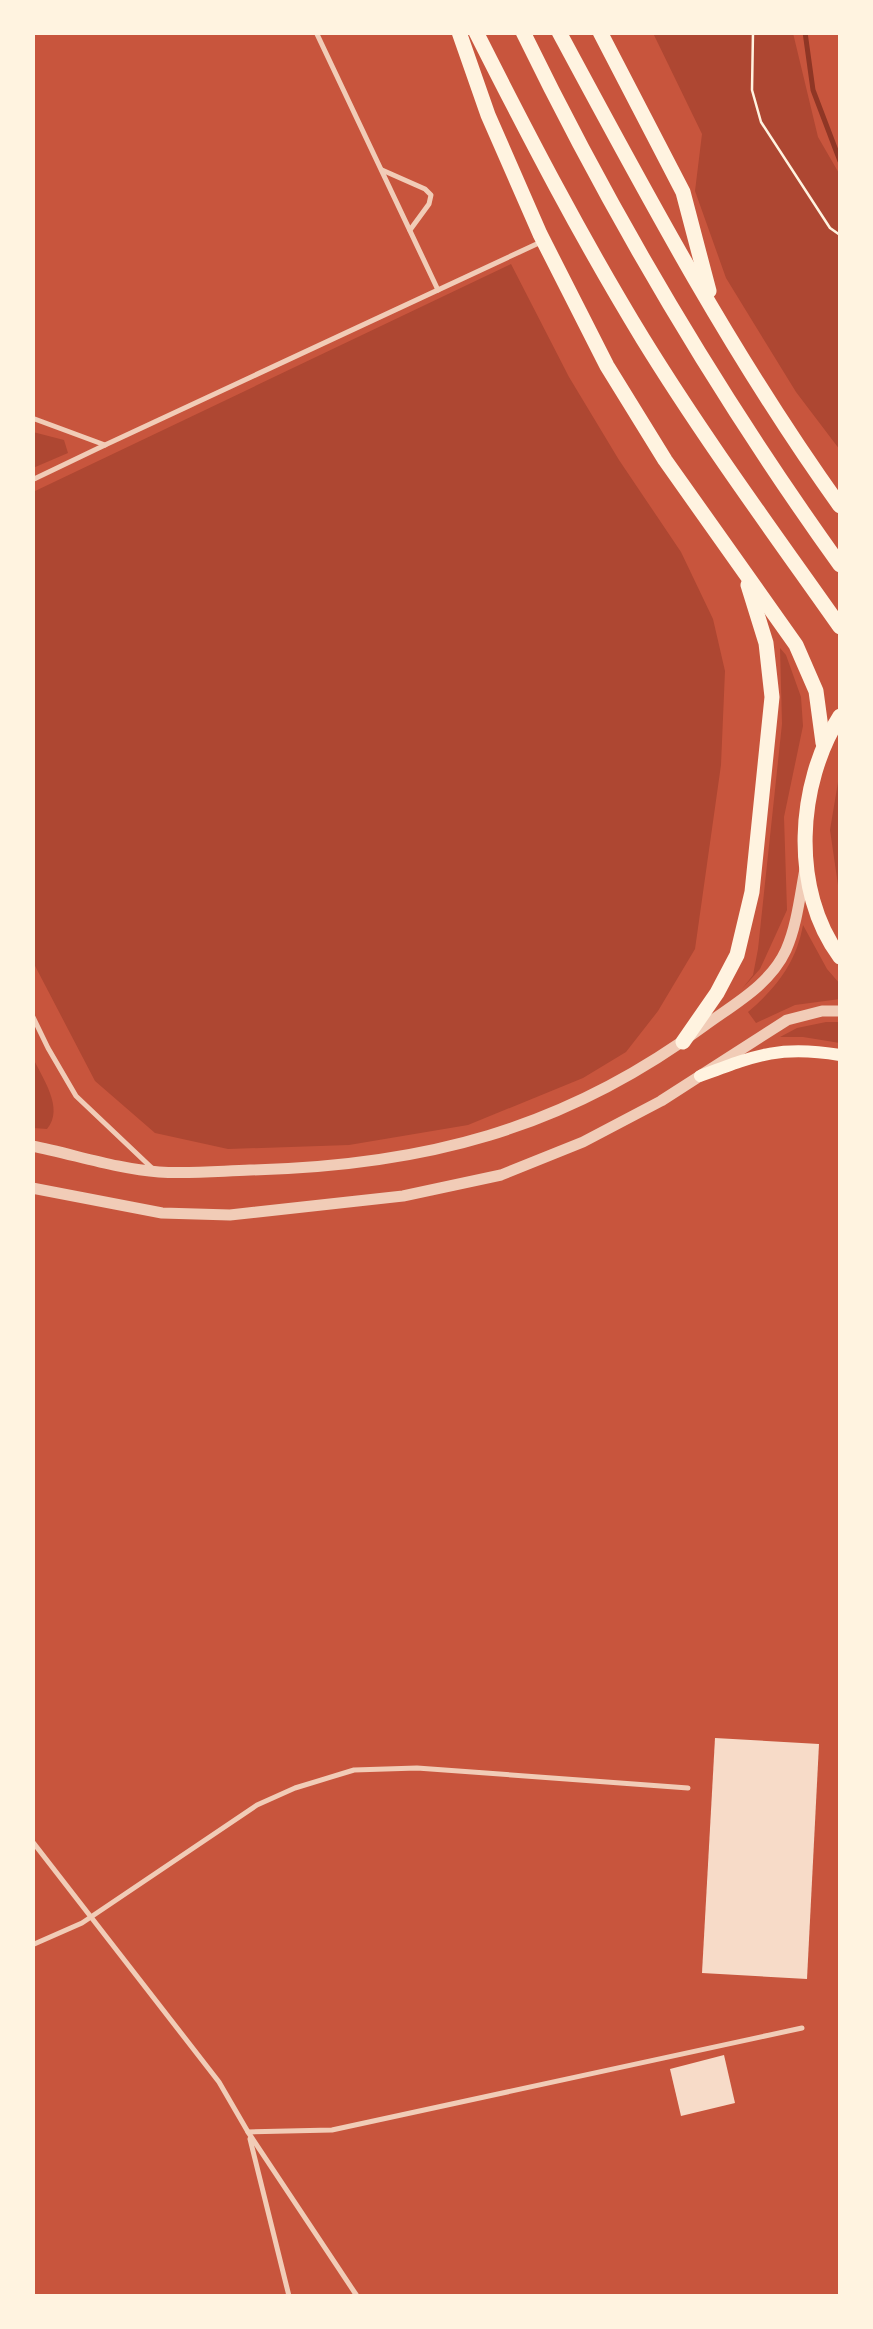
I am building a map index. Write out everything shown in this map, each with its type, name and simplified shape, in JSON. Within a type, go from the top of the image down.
[{"type":"highway","points":[[459,32],[488,115],[544,241],[608,366],[664,460],[796,645],[816,692],[822,743],[807,807],[805,864],[816,910],[840,957]]},
{"type":"highway","points":[[476,32],[547,174],[644,340],[840,627]]},
{"type":"highway","points":[[523,32],[574,139],[643,262],[713,378],[840,565]]},
{"type":"highway","points":[[559,32],[640,184],[714,310],[839,502]]},
{"type":"highway","points":[[600,32],[683,192],[714,310]]},
{"type":"highway","points":[[683,1042],[718,993],[737,955],[752,892],[772,697],[766,643],[744,572]]},
{"type":"highway","points":[[822,743],[840,716]]},
{"type":"main road","points":[[700,1076],[762,1053],[804,1049],[840,1055]]},
{"type":"street","points":[[32,1146],[156,1172],[314,1169],[401,1157],[491,1138],[570,1106],[642,1069],[766,981],[786,950],[805,864]]},
{"type":"street","points":[[32,1188],[162,1213],[230,1216],[403,1196],[501,1174],[582,1142],[700,1076],[787,1020],[822,1010],[840,1011]]},
{"type":"lane","points":[[316,32],[438,290]]},
{"type":"lane","points":[[379,169],[431,195],[410,230]]},
{"type":"lane","points":[[32,480],[544,241]]},
{"type":"lane","points":[[32,418],[105,445]]},
{"type":"lane","points":[[32,1015],[76,1096],[156,1172]]},
{"type":"lane","points":[[32,1945],[92,1916],[257,1804],[354,1770],[418,1768],[688,1788]]},
{"type":"lane","points":[[32,1841],[220,2082],[248,2132],[357,2296]]},
{"type":"lane","points":[[248,2132],[332,2130],[802,2028]]},
{"type":"lane","points":[[248,2132],[289,2296]]},
{"type":"path","points":[[752,32],[752,90],[761,122],[830,228],[840,234]]},
{"type":"shaded area","points":[[653,33],[793,33],[818,137],[840,175],[840,450],[796,392],[726,278],[695,191],[702,134]]},
{"type":"shaded area","points":[[511,264],[569,377],[681,552],[713,619],[725,671],[721,765],[695,949],[658,1011],[626,1052],[583,1078],[468,1125],[349,1145],[228,1149],[155,1133],[95,1081],[33,962],[33,492]]},
{"type":"shaded area","points":[[33,432],[64,440],[68,453],[33,468]]},
{"type":"shaded area","points":[[780,648],[801,697],[803,726],[784,817],[787,910],[760,969],[742,989],[753,975],[758,949],[782,724]]},
{"type":"shaded area","points":[[840,770],[840,899],[830,830]]},
{"type":"shaded area","points":[[803,925],[827,969],[840,984],[840,999],[795,1005],[756,1023],[748,1012],[784,973],[796,951]]},
{"type":"shaded area","points":[[840,1022],[840,1043],[780,1037],[797,1028]]},
{"type":"shaded area","points":[[32,1056],[53,1102],[52,1121],[47,1129],[33,1128]]},
{"type":"building","points":[[715,1738],[819,1744],[807,1979],[702,1973]]},
{"type":"building","points":[[724,2055],[735,2103],[681,2116],[670,2069]]},
{"type":"waterway","points":[[805,32],[813,90],[840,161]]}]
